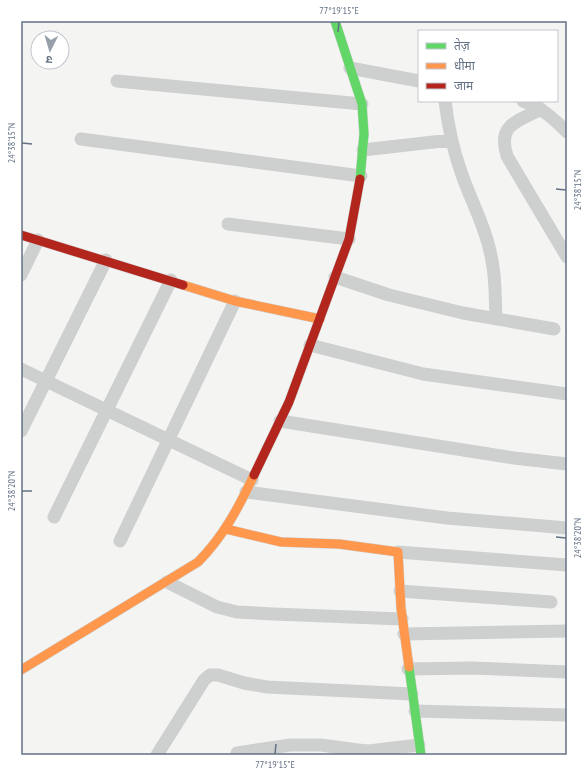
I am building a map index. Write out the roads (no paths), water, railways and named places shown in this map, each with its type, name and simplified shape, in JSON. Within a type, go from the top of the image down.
[{"type":"street","points":[[21,670],[198,562],[212,548],[226,529],[249,486],[289,402],[320,319],[335,277],[339,238],[361,176],[364,134],[362,104],[335,21]]},
{"type":"street","points":[[350,68],[418,81]]},
{"type":"street","points":[[117,81],[362,104]]},
{"type":"street","points":[[445,102],[451,140],[492,260],[496,319]]},
{"type":"street","points":[[525,102],[550,115],[567,132]]},
{"type":"street","points":[[540,109],[510,125],[503,140],[504,147],[507,156],[567,257]]},
{"type":"street","points":[[82,139],[361,176]]},
{"type":"street","points":[[363,150],[451,140]]},
{"type":"street","points":[[228,224],[339,238]]},
{"type":"street","points":[[21,235],[171,280],[235,301],[320,319]]},
{"type":"street","points":[[21,275],[38,240]]},
{"type":"street","points":[[21,431],[106,260]]},
{"type":"street","points":[[335,277],[389,295],[463,313],[554,329]]},
{"type":"street","points":[[54,517],[171,280]]},
{"type":"street","points":[[120,541],[235,301]]},
{"type":"street","points":[[310,345],[424,374],[567,394]]},
{"type":"street","points":[[21,369],[169,440],[249,486],[448,518],[567,528]]},
{"type":"street","points":[[280,421],[514,458],[567,464]]},
{"type":"street","points":[[226,529],[281,542],[339,544],[398,552],[567,565]]},
{"type":"street","points":[[237,753],[290,745],[320,745],[370,751],[420,750],[402,619],[398,552]]},
{"type":"street","points":[[167,582],[216,607],[237,612],[402,619]]},
{"type":"street","points":[[400,591],[551,602]]},
{"type":"street","points":[[404,634],[567,631]]},
{"type":"street","points":[[408,669],[472,668],[567,672]]},
{"type":"street","points":[[157,755],[204,680],[210,675],[218,675],[244,683],[267,686],[412,694]]},
{"type":"street","points":[[414,712],[567,715]]}]
